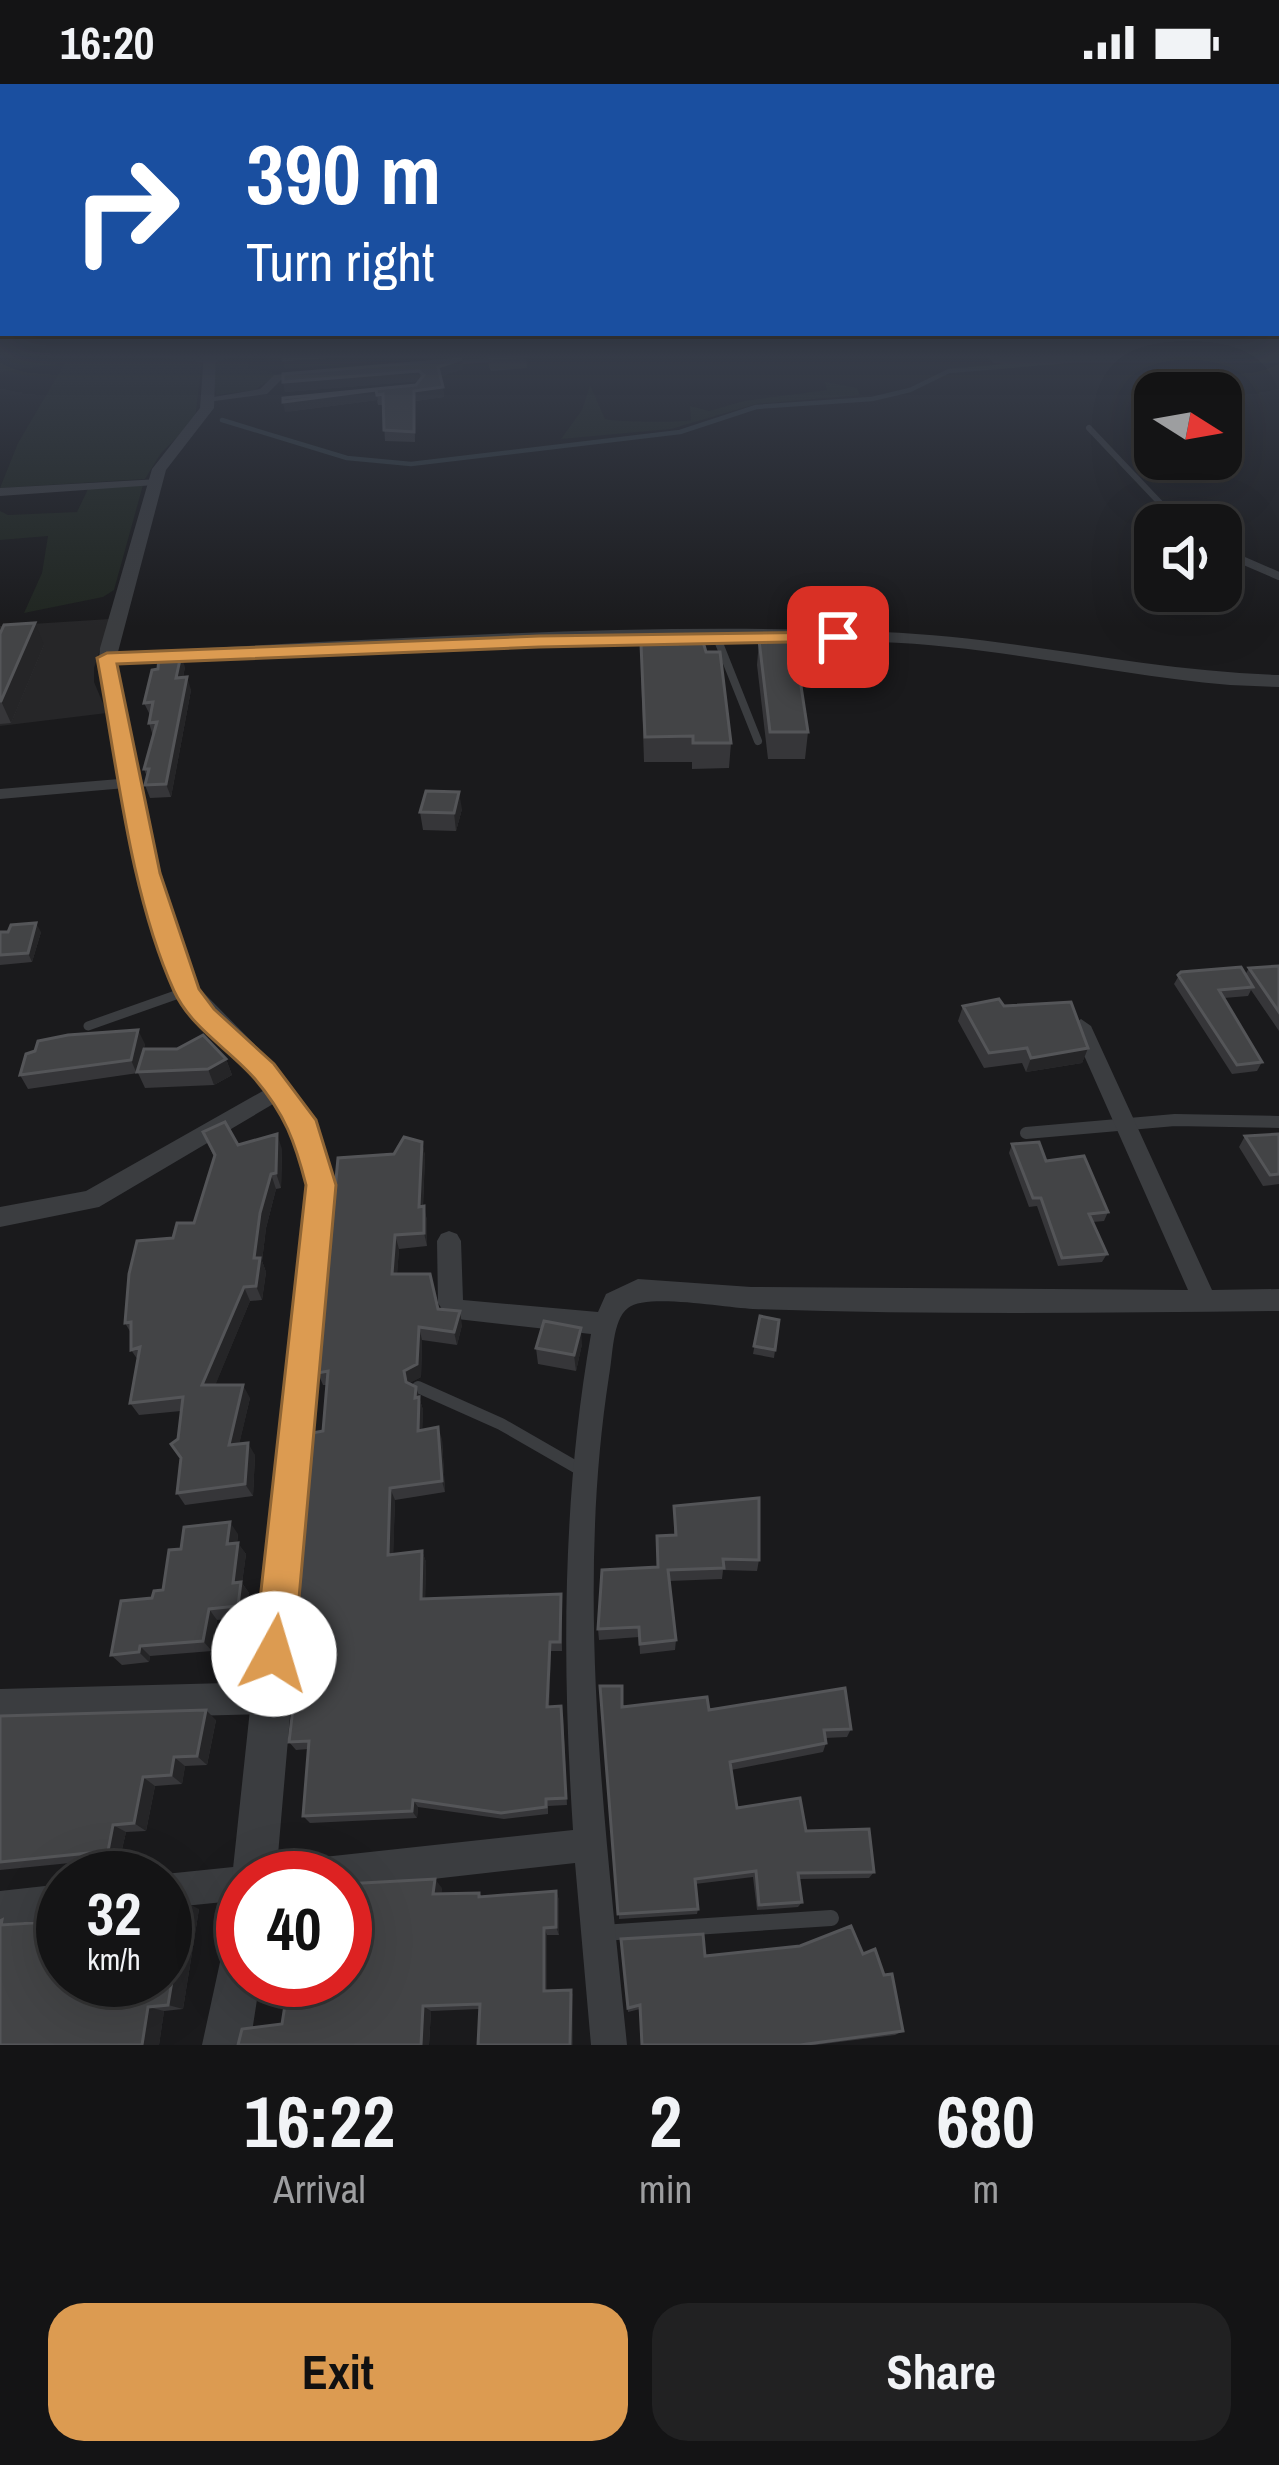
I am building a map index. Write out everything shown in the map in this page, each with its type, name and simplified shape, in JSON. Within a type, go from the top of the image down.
[{"type":"street","points":[[179,445],[154,481],[107,658],[131,783],[149,873],[187,991],[305,1127],[321,1185],[256,1851]]},
{"type":"street","points":[[0,492],[154,481]]},
{"type":"street","points":[[107,658],[717,638],[941,640],[1229,680],[1279,681]]},
{"type":"street","points":[[0,794],[131,783]]},
{"type":"street","points":[[1081,1026],[1205,1301]]},
{"type":"street","points":[[0,1216],[91,1200],[277,1090]]},
{"type":"street","points":[[449,1241],[450,1303],[457,1310],[605,1324]]},
{"type":"street","points":[[609,2045],[591,1845],[580,1595],[584,1472],[605,1324],[615,1302],[638,1290],[751,1298],[938,1295],[1279,1300]]},
{"type":"street","points":[[0,1705],[269,1698]]},
{"type":"street","points":[[372,1869],[591,1845]]},
{"type":"street","points":[[0,1908],[36,1904]]},
{"type":"street","points":[[226,2045],[233,2007]]},
{"type":"lane","points":[[1104,445],[1161,504]]},
{"type":"lane","points":[[1242,559],[1279,576]]},
{"type":"lane","points":[[717,638],[726,673],[746,703],[758,741]]},
{"type":"lane","points":[[88,1026],[187,991]]},
{"type":"lane","points":[[1026,1133],[1125,1122],[1279,1122]]},
{"type":"lane","points":[[418,1387],[501,1424],[584,1472]]},
{"type":"lane","points":[[599,1933],[831,1918]]},
{"type":"shaded area","points":[[17,445],[169,445],[145,479],[0,488]]},
{"type":"shaded area","points":[[143,485],[114,590],[103,597],[24,613],[42,573],[48,536],[0,540],[0,511],[8,515],[77,512],[88,489]]},
{"type":"shaded area","points":[[110,619],[94,668],[94,682],[107,713],[0,726],[0,626]]},
{"type":"building","points":[[35,623],[1,701],[0,701],[4,625]]},
{"type":"building","points":[[701,635],[706,652],[720,652],[731,743],[693,743],[693,736],[645,737],[641,644],[677,644],[675,637]]},
{"type":"building","points":[[759,640],[794,640],[808,732],[770,732]]},
{"type":"building","points":[[181,655],[176,678],[187,677],[166,784],[145,785],[149,769],[144,769],[157,722],[149,723],[153,702],[144,703],[152,670],[158,669],[159,657]]},
{"type":"building","points":[[426,791],[459,792],[454,813],[420,812]]},
{"type":"building","points":[[36,923],[28,953],[0,955],[0,932],[8,932],[11,925]]},
{"type":"building","points":[[1279,966],[1279,1012],[1249,968]]},
{"type":"building","points":[[1241,967],[1253,987],[1219,990],[1262,1062],[1237,1065],[1178,975]]},
{"type":"building","points":[[999,999],[1004,1006],[1071,1002],[1088,1048],[1031,1058],[1027,1048],[989,1053],[963,1006]]},
{"type":"building","points":[[138,1030],[131,1060],[20,1075],[26,1054],[35,1051],[38,1041]]},
{"type":"building","points":[[203,1035],[226,1059],[208,1069],[137,1072],[144,1049],[177,1049]]},
{"type":"building","points":[[225,1122],[238,1145],[277,1134],[276,1173],[271,1174],[260,1213],[256,1286],[244,1287],[202,1385],[243,1385],[229,1445],[248,1443],[245,1484],[177,1493],[181,1458],[171,1444],[178,1439],[183,1397],[130,1403],[140,1347],[131,1350],[131,1322],[125,1323],[129,1274],[137,1241],[173,1238],[177,1223],[194,1223],[215,1155],[203,1132]]},
{"type":"building","points":[[1279,1134],[1279,1174],[1270,1175],[1245,1136]]},
{"type":"building","points":[[404,1137],[422,1142],[419,1207],[424,1206],[424,1233],[395,1235],[392,1274],[430,1274],[438,1309],[460,1311],[454,1332],[419,1327],[417,1364],[404,1371],[406,1382],[416,1387],[415,1398],[419,1397],[418,1431],[438,1427],[442,1481],[390,1488],[388,1555],[422,1551],[421,1599],[561,1594],[560,1642],[550,1642],[547,1707],[561,1706],[566,1798],[546,1799],[546,1807],[501,1813],[413,1800],[412,1811],[303,1816],[309,1741],[289,1742],[293,1708],[287,1709],[312,1433],[323,1431],[328,1371],[318,1373],[338,1158],[394,1154]]},
{"type":"building","points":[[1039,1142],[1046,1161],[1084,1156],[1108,1212],[1089,1214],[1107,1254],[1062,1258],[1041,1198],[1033,1198],[1012,1144]]},
{"type":"building","points":[[760,1316],[779,1320],[775,1350],[754,1346]]},
{"type":"building","points":[[544,1321],[581,1328],[574,1355],[536,1348]]},
{"type":"building","points":[[759,1498],[759,1560],[723,1559],[724,1568],[668,1570],[676,1640],[640,1644],[639,1627],[598,1629],[602,1570],[658,1567],[657,1536],[676,1535],[674,1506]]},
{"type":"building","points":[[230,1522],[227,1544],[238,1543],[233,1583],[241,1582],[238,1606],[209,1609],[203,1641],[140,1646],[139,1652],[111,1655],[121,1601],[152,1598],[154,1591],[163,1590],[169,1550],[181,1549],[184,1527]]},
{"type":"building","points":[[600,1686],[622,1686],[622,1707],[707,1697],[709,1710],[845,1688],[851,1729],[824,1730],[826,1743],[730,1762],[737,1808],[800,1798],[806,1831],[869,1829],[874,1872],[798,1873],[802,1902],[759,1905],[756,1871],[695,1879],[698,1909],[618,1914]]},
{"type":"building","points":[[206,1710],[197,1756],[174,1757],[171,1775],[143,1777],[134,1823],[113,1825],[108,1851],[36,1851],[36,1858],[0,1862],[0,1716]]},
{"type":"building","points":[[435,1879],[433,1894],[479,1893],[479,1897],[556,1891],[556,1927],[544,1928],[544,1991],[571,1990],[570,2045],[478,2045],[480,2004],[423,2006],[421,2045],[238,2045],[242,2029],[282,2024],[285,2007],[372,2007],[372,1882]]},
{"type":"building","points":[[2,1920],[1,1925],[36,1923],[36,2007],[148,2007],[142,2045],[0,2045],[0,1921]]},
{"type":"building","points":[[851,1926],[863,1954],[875,1949],[884,1975],[892,1974],[903,2031],[800,2045],[642,2045],[640,2005],[628,2008],[621,1939],[703,1934],[705,1956],[800,1946]]},
{"type":"waterway","points":[[303,445],[347,458],[411,464],[575,445]]},
{"type":"route","points":[[274,1654],[321,1185],[305,1127],[264,1071],[205,1016],[187,991],[149,873],[107,658],[539,641],[838,637]]}]
